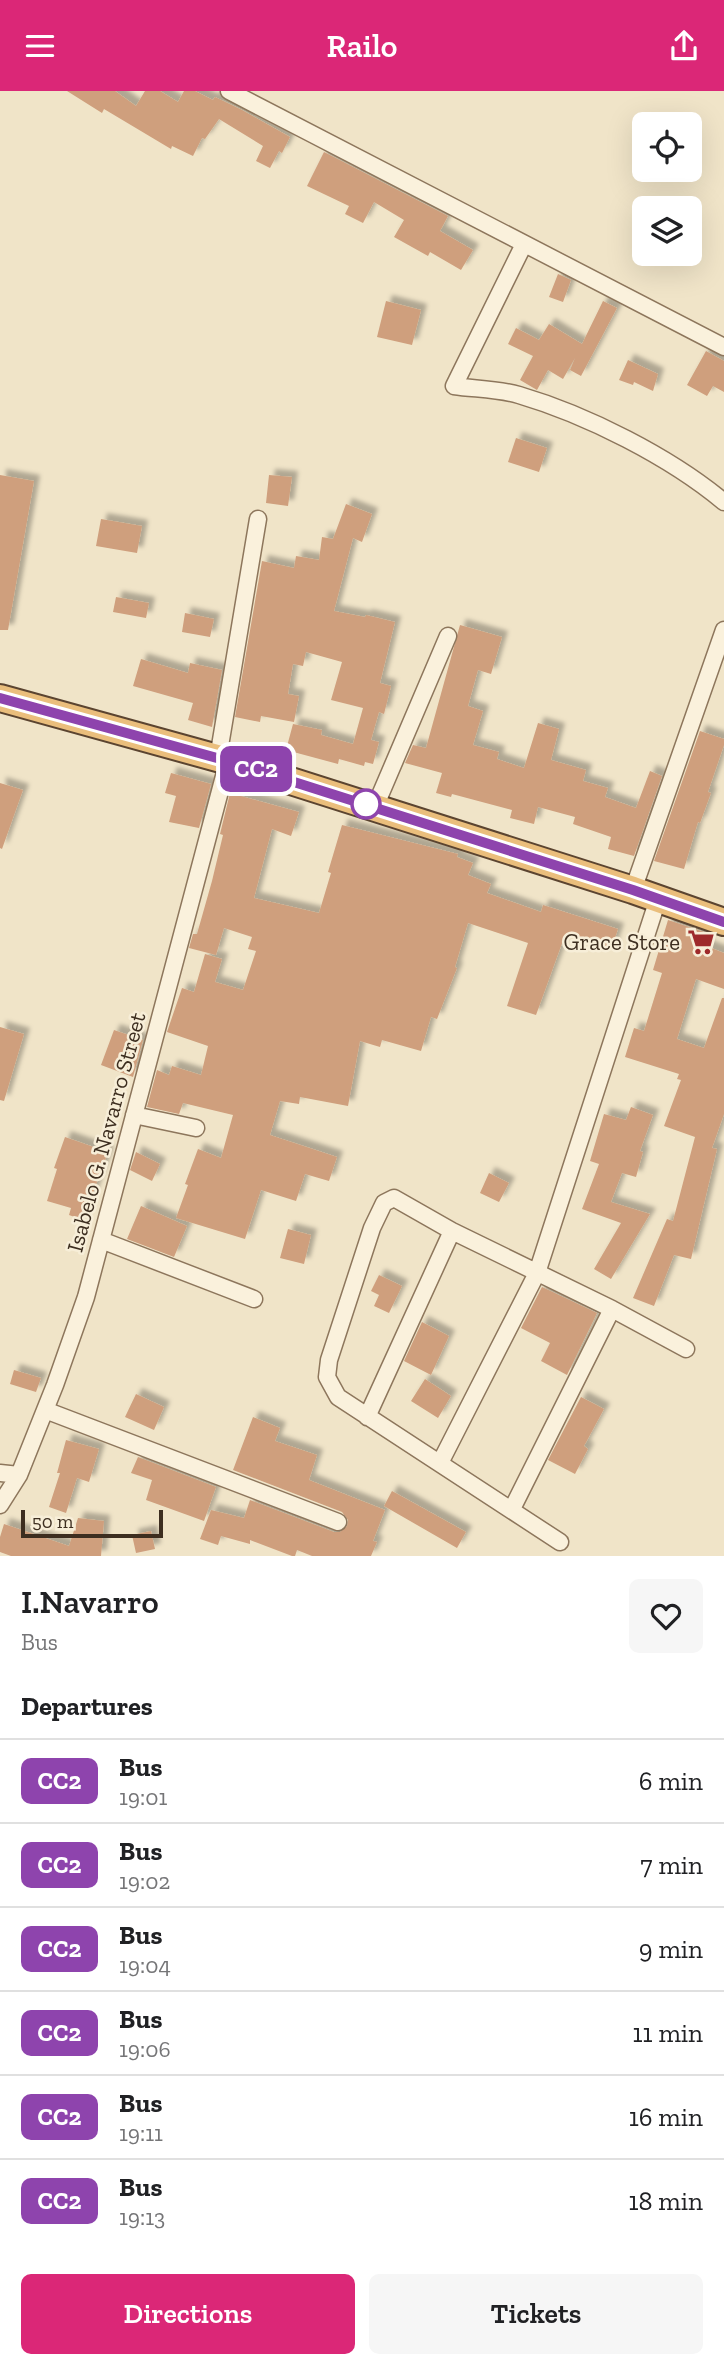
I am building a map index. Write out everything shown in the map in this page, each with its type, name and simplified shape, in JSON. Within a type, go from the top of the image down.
[{"type":"highway","points":[[0,698],[223,759],[633,890],[724,922]]},
{"type":"street","points":[[229,91],[724,347]]},
{"type":"street","points":[[524,243],[454,386],[517,394],[593,422],[658,458],[724,502]]},
{"type":"street","name":"Isabelo G. Navarro Street","points":[[0,1505],[19,1475],[86,1297],[134,1115],[223,759],[258,519]]},
{"type":"street","points":[[633,890],[724,630]]},
{"type":"street","points":[[375,807],[448,636]]},
{"type":"street","points":[[440,1463],[537,1273],[658,899]]},
{"type":"street","points":[[134,1115],[196,1128]]},
{"type":"street","points":[[560,1542],[338,1397],[327,1377],[329,1360],[372,1228],[384,1203],[394,1198],[452,1231],[686,1349]]},
{"type":"street","points":[[367,1416],[452,1231]]},
{"type":"street","points":[[101,1240],[254,1299]]},
{"type":"street","points":[[512,1509],[612,1310]]},
{"type":"street","points":[[45,1410],[338,1522]]},
{"type":"street","points":[[0,1473],[19,1475]]},
{"type":"building","points":[[67,91],[115,91],[136,106],[145,91],[160,91],[178,102],[184,91],[195,91],[242,110],[290,137],[270,168],[256,161],[263,146],[219,119],[205,139],[202,138],[193,156],[172,146],[171,149],[104,109],[102,113]]},
{"type":"building","points":[[324,152],[448,216],[440,231],[473,250],[461,270],[430,252],[428,256],[394,237],[404,220],[374,202],[363,223],[345,214],[349,206],[307,186]]},
{"type":"building","points":[[558,274],[571,280],[563,302],[549,297]]},
{"type":"building","points":[[386,301],[421,310],[412,345],[377,337]]},
{"type":"building","points":[[603,301],[617,308],[581,376],[570,370],[575,358],[563,379],[548,370],[537,390],[520,380],[533,356],[508,344],[516,328],[539,340],[549,324],[582,344]]},
{"type":"building","points":[[706,351],[724,361],[724,392],[713,386],[707,396],[687,385]]},
{"type":"building","points":[[628,360],[658,374],[653,391],[634,382],[633,385],[619,380]]},
{"type":"building","points":[[516,438],[547,448],[539,472],[508,462]]},
{"type":"building","points":[[0,475],[34,481],[8,630],[0,630]]},
{"type":"building","points":[[269,475],[292,477],[288,506],[266,503]]},
{"type":"building","points":[[346,504],[372,514],[362,542],[353,538],[334,611],[395,622],[380,683],[391,686],[384,714],[379,712],[371,740],[379,742],[373,764],[365,762],[364,766],[339,759],[338,764],[286,750],[293,724],[322,730],[321,735],[353,744],[363,708],[331,700],[342,662],[306,652],[303,666],[293,664],[288,694],[299,696],[294,722],[261,716],[260,722],[235,717],[262,561],[294,568],[296,556],[319,560],[322,537],[333,539]]},
{"type":"building","points":[[101,519],[142,526],[137,553],[96,546]]},
{"type":"building","points":[[116,597],[149,603],[146,618],[113,612]]},
{"type":"building","points":[[185,613],[214,619],[210,637],[182,632]]},
{"type":"building","points":[[460,625],[502,637],[491,674],[478,670],[468,706],[483,711],[473,745],[499,752],[497,759],[524,768],[538,723],[559,729],[551,760],[586,770],[583,781],[608,788],[605,797],[636,808],[650,771],[662,776],[634,856],[608,849],[611,837],[573,824],[575,817],[538,807],[534,824],[510,818],[512,810],[452,794],[451,797],[436,793],[442,773],[405,763],[413,745],[426,748]]},
{"type":"building","points":[[141,659],[188,673],[190,663],[222,670],[212,727],[188,720],[193,703],[133,686]]},
{"type":"building","points":[[700,731],[724,739],[724,745],[708,792],[711,793],[700,823],[698,822],[684,869],[654,861]]},
{"type":"building","points":[[171,773],[211,784],[199,828],[169,822],[176,796],[165,793]]},
{"type":"building","points":[[0,783],[23,790],[2,849],[0,848]]},
{"type":"building","points":[[230,793],[299,812],[291,836],[272,829],[254,898],[319,913],[342,825],[458,854],[457,857],[473,863],[468,875],[491,884],[487,893],[541,912],[543,905],[618,929],[611,950],[565,935],[536,1015],[507,1006],[528,943],[468,923],[455,967],[457,968],[437,1019],[431,1017],[421,1051],[382,1040],[380,1047],[360,1041],[348,1106],[300,1097],[299,1104],[280,1101],[270,1135],[337,1157],[329,1181],[305,1174],[296,1201],[261,1190],[245,1239],[176,1218],[198,1149],[221,1158],[233,1115],[183,1103],[179,1114],[147,1107],[157,1070],[169,1075],[172,1066],[201,1075],[208,1046],[167,1032],[182,988],[194,992],[205,954],[222,959],[215,982],[243,990],[256,951],[248,949],[252,937],[224,928],[216,955],[189,948],[193,934],[197,934],[212,881]]},
{"type":"building","points":[[668,920],[710,934],[706,946],[724,953],[724,989],[696,979],[677,1039],[704,1048],[724,998],[724,1114],[712,1148],[717,1149],[691,1259],[674,1255],[654,1306],[633,1298],[667,1219],[673,1221],[695,1137],[664,1126],[681,1080],[677,1079],[679,1074],[625,1057],[634,1028],[644,1031],[662,973],[653,970]]},
{"type":"building","points":[[0,1027],[24,1034],[4,1101],[0,1100]]},
{"type":"building","points":[[114,1030],[143,1040],[133,1077],[101,1065]]},
{"type":"building","points":[[631,1107],[653,1115],[640,1151],[643,1152],[636,1177],[622,1173],[611,1202],[650,1214],[611,1279],[594,1269],[621,1223],[582,1209],[599,1164],[590,1161],[604,1114],[626,1120]]},
{"type":"building","points":[[65,1137],[108,1152],[83,1220],[69,1215],[71,1208],[47,1201],[57,1169],[54,1168]]},
{"type":"building","points":[[136,1152],[160,1164],[152,1181],[130,1170]]},
{"type":"building","points":[[489,1173],[509,1183],[499,1202],[480,1193]]},
{"type":"building","points":[[141,1206],[187,1226],[174,1257],[127,1239]]},
{"type":"building","points":[[288,1229],[311,1235],[304,1264],[280,1258]]},
{"type":"building","points":[[379,1275],[402,1286],[389,1313],[374,1306],[379,1295],[371,1291]]},
{"type":"building","points":[[542,1287],[597,1313],[567,1375],[541,1361],[550,1343],[521,1328]]},
{"type":"building","points":[[422,1322],[449,1336],[431,1375],[404,1361]]},
{"type":"building","points":[[14,1370],[41,1378],[36,1392],[10,1384]]},
{"type":"building","points":[[425,1379],[451,1396],[438,1418],[411,1401]]},
{"type":"building","points":[[136,1394],[164,1407],[154,1430],[125,1417]]},
{"type":"building","points":[[581,1397],[604,1409],[584,1446],[588,1449],[575,1474],[548,1460]]},
{"type":"building","points":[[253,1417],[280,1428],[275,1441],[317,1455],[309,1480],[385,1510],[373,1541],[377,1542],[371,1556],[312,1556],[297,1550],[295,1556],[292,1556],[250,1540],[250,1544],[221,1536],[218,1545],[200,1539],[211,1510],[244,1518],[250,1500],[334,1532],[340,1532],[347,1526],[348,1520],[342,1512],[233,1470]]},
{"type":"building","points":[[66,1440],[99,1449],[89,1482],[77,1478],[66,1513],[49,1507],[60,1473],[57,1473]]},
{"type":"building","points":[[138,1457],[216,1487],[204,1521],[146,1500],[152,1480],[131,1473]]},
{"type":"building","points":[[392,1491],[466,1532],[457,1548],[384,1506]]},
{"type":"building","points":[[78,1518],[104,1521],[101,1556],[11,1556],[0,1552],[0,1537],[4,1524],[69,1546]]},
{"type":"building","points":[[151,1531],[155,1549],[136,1553],[132,1535]]},
{"type":"bus line","name":"CC2","points":[[0,698],[228,761],[633,890],[724,922]]},
{"type":"place","name":"Grace Store","points":[[701,942]]}]
